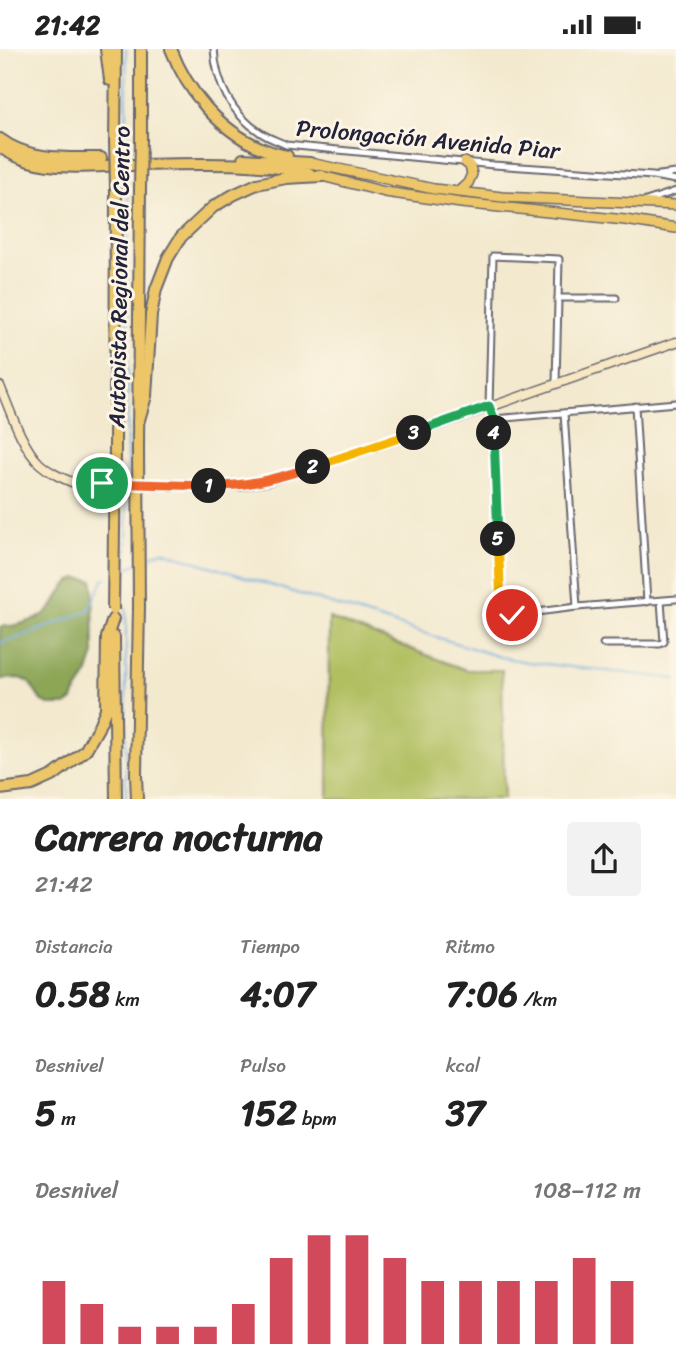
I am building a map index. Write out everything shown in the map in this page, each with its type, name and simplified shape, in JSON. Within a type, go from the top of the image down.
[{"type":"highway","points":[[106,49],[116,139]]},
{"type":"highway","name":"Autopista Regional del Centro","points":[[116,49],[116,449],[113,614],[116,799]]},
{"type":"highway","name":"Autopista Regional del Centro","points":[[137,799],[141,49]]},
{"type":"highway","points":[[170,49],[194,93],[216,118],[241,138],[262,149],[310,163]]},
{"type":"highway","points":[[0,139],[22,151],[56,158],[256,159],[310,163]]},
{"type":"highway","points":[[0,147],[45,165],[235,165],[285,167],[322,176]]},
{"type":"highway","points":[[138,423],[146,395],[151,315],[156,289],[168,258],[181,237],[213,207],[257,184],[286,178],[322,176]]},
{"type":"highway","points":[[0,789],[32,785],[54,775],[85,751],[106,709],[107,637],[113,614]]},
{"type":"main road","points":[[458,192],[468,183],[472,174],[470,166],[465,162]]},
{"type":"main road","points":[[310,163],[458,192],[502,197],[676,205]]},
{"type":"main road","points":[[322,176],[386,192],[676,228]]},
{"type":"street","name":"Prolongación Avenida Piar","points":[[214,49],[215,68],[225,95],[241,116],[261,134],[286,145],[653,176]]},
{"type":"street","points":[[653,176],[676,173]]},
{"type":"street","points":[[653,176],[676,180]]},
{"type":"street","points":[[626,202],[653,199],[676,191]]},
{"type":"street","points":[[556,383],[559,259],[494,256],[489,406],[494,419],[501,604],[505,613],[512,615],[676,599]]},
{"type":"street","points":[[558,298],[616,298]]},
{"type":"street","points":[[0,386],[27,447],[39,463],[74,483],[240,486],[270,481],[368,449],[676,342]]},
{"type":"street","points":[[494,419],[676,403]]},
{"type":"street","points":[[635,406],[647,603]]},
{"type":"street","points":[[564,413],[577,607]]},
{"type":"street","points":[[603,644],[664,642],[661,601]]},
{"type":"green space","points":[[77,578],[93,580],[94,654],[87,675],[73,700],[66,705],[48,705],[40,699],[29,682],[21,678],[0,679],[0,627],[21,624],[48,612],[62,591]]},
{"type":"green space","points":[[329,618],[466,670],[502,670],[504,799],[328,799]]},
{"type":"waterway","points":[[126,49],[127,142]]},
{"type":"waterway","points":[[127,475],[128,181]]},
{"type":"waterway","points":[[127,495],[127,568]]},
{"type":"waterway","points":[[144,560],[162,551],[500,657],[676,679]]},
{"type":"waterway","points":[[119,572],[136,564]]},
{"type":"waterway","points":[[0,643],[88,611],[104,579],[107,578]]},
{"type":"waterway","points":[[126,608],[126,799]]},
{"type":"route","points":[[102,483],[240,486],[270,481],[489,406],[494,419],[501,604],[505,613],[512,615]]}]
